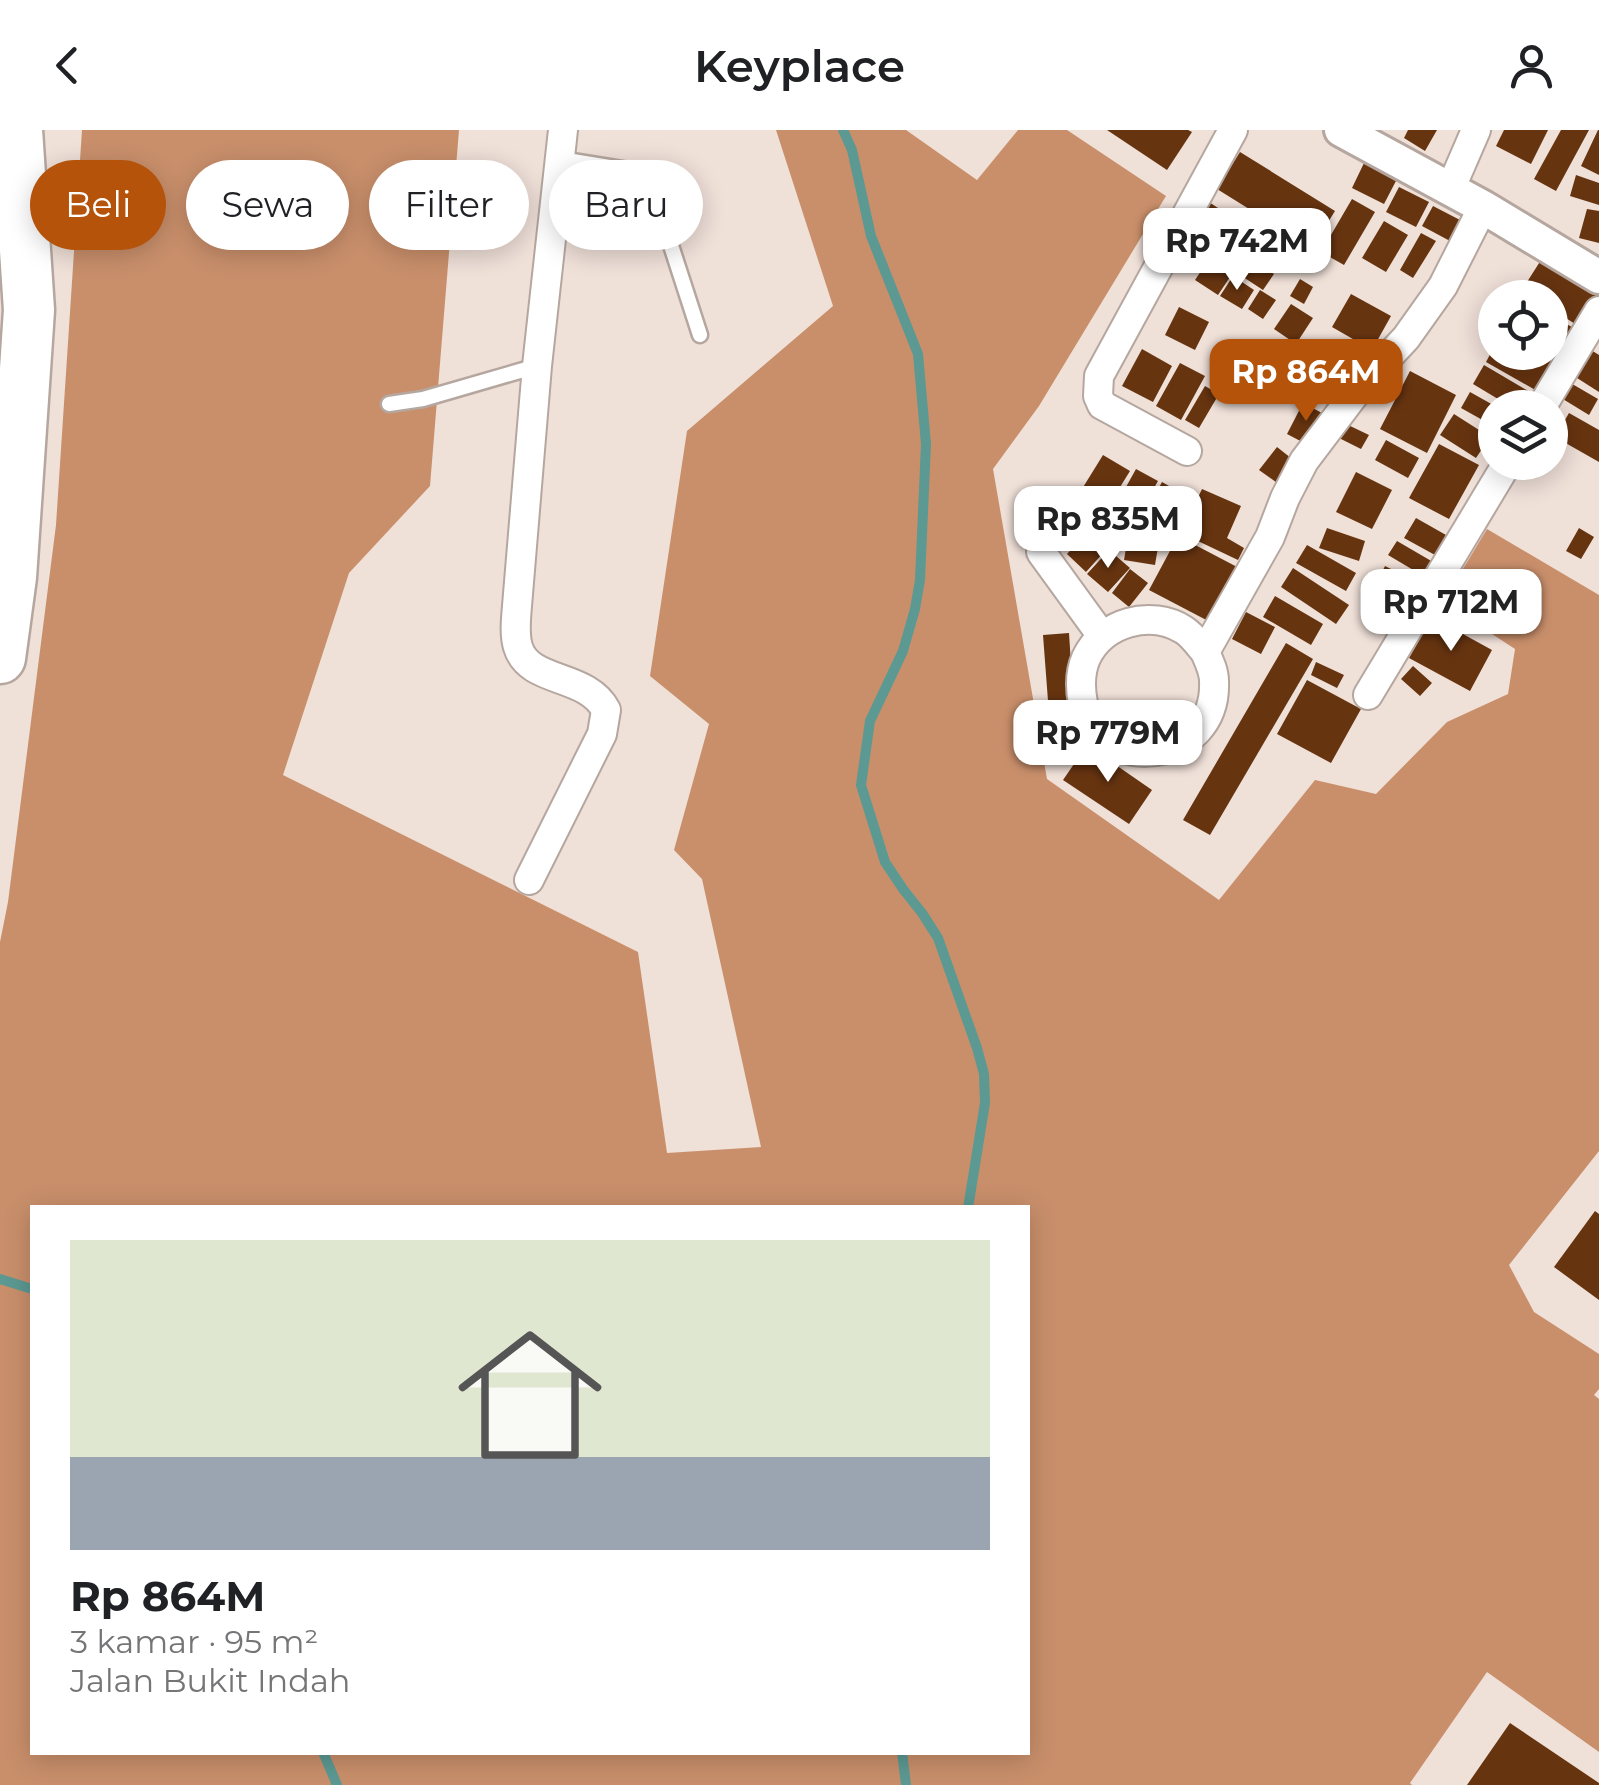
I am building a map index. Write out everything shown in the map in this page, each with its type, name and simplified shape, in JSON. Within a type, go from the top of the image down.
[{"type":"highway","points":[[0,658],[11,577],[29,310],[17,130]]},
{"type":"street","points":[[529,880],[602,734],[606,710],[595,693],[530,666],[519,652],[516,640],[537,366],[563,130]]},
{"type":"street","points":[[1186,451],[1102,404],[1098,396],[1099,376],[1233,130]]},
{"type":"street","points":[[1341,130],[1599,277]]},
{"type":"street","points":[[1450,190],[1476,130]]},
{"type":"street","points":[[1205,652],[1270,537],[1304,461],[1360,388],[1416,325],[1442,286],[1482,208]]},
{"type":"street","points":[[1552,390],[1599,311]]},
{"type":"street","points":[[1368,695],[1497,480]]},
{"type":"street","points":[[1041,552],[1102,636]]},
{"type":"street","points":[[1157,620],[1185,630],[1205,652],[1215,678],[1212,705],[1200,729],[1178,746],[1151,753],[1124,749],[1100,734],[1085,712],[1080,685],[1086,658],[1102,636],[1128,622],[1157,620]]},
{"type":"lane","points":[[560,159],[628,170],[644,181],[655,196],[700,335]]},
{"type":"lane","points":[[389,404],[537,366]]},
{"type":"shaded area","points":[[82,130],[459,130],[457,160],[369,160],[369,250],[449,250],[430,486],[349,573],[283,775],[638,952],[667,1153],[761,1147],[702,879],[674,850],[709,724],[650,676],[687,431],[833,306],[776,130],[906,130],[977,180],[1018,130],[1067,130],[1166,196],[1039,406],[993,469],[1047,779],[1219,900],[1315,780],[1376,794],[1447,722],[1508,694],[1515,649],[1443,602],[1487,529],[1599,595],[1599,1151],[1509,1265],[1534,1312],[1599,1354],[1599,1389],[1594,1395],[1599,1399],[1599,1752],[1487,1672],[1412,1785],[0,1785],[0,942],[56,525],[74,250],[166,250],[166,160],[80,160]]},
{"type":"building","points":[[1107,130],[1188,130],[1192,132],[1167,170]]},
{"type":"building","points":[[1408,130],[1437,130],[1425,151],[1404,138]]},
{"type":"building","points":[[1504,130],[1548,130],[1531,164],[1496,146]]},
{"type":"building","points":[[1561,130],[1589,130],[1556,191],[1534,179]]},
{"type":"building","points":[[1599,130],[1599,175],[1581,166]]},
{"type":"building","points":[[1240,152],[1335,211],[1312,248],[1217,189]]},
{"type":"building","points":[[1364,163],[1397,179],[1384,204],[1352,188]]},
{"type":"building","points":[[1576,175],[1599,183],[1599,205],[1570,196]]},
{"type":"building","points":[[1399,187],[1429,202],[1416,227],[1386,212]]},
{"type":"building","points":[[1352,199],[1375,212],[1344,265],[1321,252]]},
{"type":"building","points":[[1206,200],[1224,212],[1202,245],[1185,233]]},
{"type":"building","points":[[1433,206],[1460,220],[1450,241],[1422,226]]},
{"type":"building","points":[[1587,209],[1599,211],[1599,243],[1579,238]]},
{"type":"building","points":[[1238,216],[1266,231],[1260,242],[1283,257],[1273,271],[1246,254],[1274,274],[1263,290],[1234,271],[1218,295],[1195,280]]},
{"type":"building","points":[[1384,221],[1408,235],[1386,272],[1362,258]]},
{"type":"building","points":[[1421,233],[1436,241],[1413,278],[1400,270]]},
{"type":"building","points":[[1181,239],[1203,253],[1190,272],[1169,259]]},
{"type":"building","points":[[1541,260],[1599,296],[1599,303],[1583,329],[1568,319],[1568,280],[1528,280]]},
{"type":"building","points":[[1233,276],[1254,290],[1242,309],[1220,296]]},
{"type":"building","points":[[1300,279],[1313,287],[1304,304],[1290,296]]},
{"type":"building","points":[[1260,290],[1276,300],[1263,319],[1248,309]]},
{"type":"building","points":[[1351,294],[1391,316],[1372,350],[1332,327]]},
{"type":"building","points":[[1291,304],[1313,318],[1296,344],[1274,329]]},
{"type":"building","points":[[1179,307],[1209,322],[1195,350],[1165,335]]},
{"type":"building","points":[[1568,325],[1581,332],[1568,354]]},
{"type":"building","points":[[1583,345],[1599,355],[1599,392],[1566,371]]},
{"type":"building","points":[[1142,349],[1172,366],[1153,402],[1122,386]]},
{"type":"building","points":[[1180,363],[1205,376],[1181,420],[1156,406]]},
{"type":"building","points":[[1481,370],[1492,370],[1526,390],[1483,390],[1473,384]]},
{"type":"building","points":[[1500,370],[1559,370],[1547,390],[1535,390]]},
{"type":"building","points":[[1410,371],[1456,395],[1427,453],[1380,429]]},
{"type":"building","points":[[1562,378],[1598,399],[1589,415],[1568,402],[1568,390],[1555,390]]},
{"type":"building","points":[[1205,386],[1219,394],[1199,428],[1185,420]]},
{"type":"building","points":[[1470,392],[1478,396],[1478,418],[1461,408]]},
{"type":"building","points":[[1303,403],[1324,414],[1308,445],[1287,434]]},
{"type":"building","points":[[1454,414],[1478,429],[1478,455],[1476,458],[1440,435]]},
{"type":"building","points":[[1568,415],[1599,430],[1599,462],[1568,444]]},
{"type":"building","points":[[1346,424],[1369,435],[1361,449],[1339,438]]},
{"type":"building","points":[[1386,440],[1419,458],[1408,478],[1375,460]]},
{"type":"building","points":[[1439,444],[1478,464],[1449,519],[1409,498]]},
{"type":"building","points":[[1277,447],[1296,462],[1280,485],[1259,470]]},
{"type":"building","points":[[1103,455],[1130,471],[1104,513],[1077,497]]},
{"type":"building","points":[[1136,469],[1158,481],[1132,527],[1111,514]]},
{"type":"building","points":[[1356,472],[1392,490],[1372,529],[1336,512]]},
{"type":"building","points":[[1162,482],[1185,495],[1164,535],[1140,523]]},
{"type":"building","points":[[1202,489],[1241,506],[1227,538],[1244,548],[1238,560],[1181,533]]},
{"type":"building","points":[[1416,518],[1446,535],[1435,555],[1404,538]]},
{"type":"building","points":[[1327,528],[1365,541],[1359,561],[1319,548]]},
{"type":"building","points":[[1579,528],[1594,537],[1581,559],[1566,551]]},
{"type":"building","points":[[1086,533],[1105,551],[1086,572],[1067,554]]},
{"type":"building","points":[[1128,536],[1159,541],[1155,565],[1124,560]]},
{"type":"building","points":[[1178,536],[1241,569],[1212,623],[1149,590]]},
{"type":"building","points":[[1397,541],[1433,562],[1425,577],[1388,555]]},
{"type":"building","points":[[1307,545],[1356,573],[1346,591],[1296,563]]},
{"type":"building","points":[[1109,550],[1130,568],[1108,592],[1087,574]]},
{"type":"building","points":[[1385,566],[1423,585],[1411,607],[1374,588]]},
{"type":"building","points":[[1293,568],[1349,605],[1336,624],[1281,587]]},
{"type":"building","points":[[1130,569],[1148,583],[1129,607],[1112,593]]},
{"type":"building","points":[[1275,596],[1323,624],[1311,645],[1263,617]]},
{"type":"building","points":[[1246,612],[1275,627],[1261,654],[1232,639]]},
{"type":"building","points":[[1432,617],[1492,650],[1470,691],[1409,658]]},
{"type":"building","points":[[1069,633],[1074,712],[1049,714],[1043,635]]},
{"type":"building","points":[[1286,643],[1313,659],[1210,835],[1183,820]]},
{"type":"building","points":[[1316,662],[1344,675],[1337,688],[1311,675]]},
{"type":"building","points":[[1413,666],[1432,683],[1420,696],[1401,679]]},
{"type":"building","points":[[1307,680],[1361,709],[1331,763],[1277,734]]},
{"type":"building","points":[[1087,745],[1152,790],[1129,824],[1063,780]]},
{"type":"building","points":[[1595,1211],[1599,1214],[1599,1300],[1554,1267]]},
{"type":"building","points":[[1510,1723],[1599,1783],[1599,1785],[1467,1785]]},
{"type":"waterway","points":[[843,130],[852,150],[871,236],[918,354],[926,444],[920,580],[915,609],[903,651],[870,721],[861,785],[885,862],[938,938],[984,1074],[985,1103],[968,1205]]},
{"type":"waterway","points":[[0,1279],[30,1288]]},
{"type":"waterway","points":[[324,1755],[337,1785]]},
{"type":"waterway","points":[[902,1755],[906,1785]]}]
